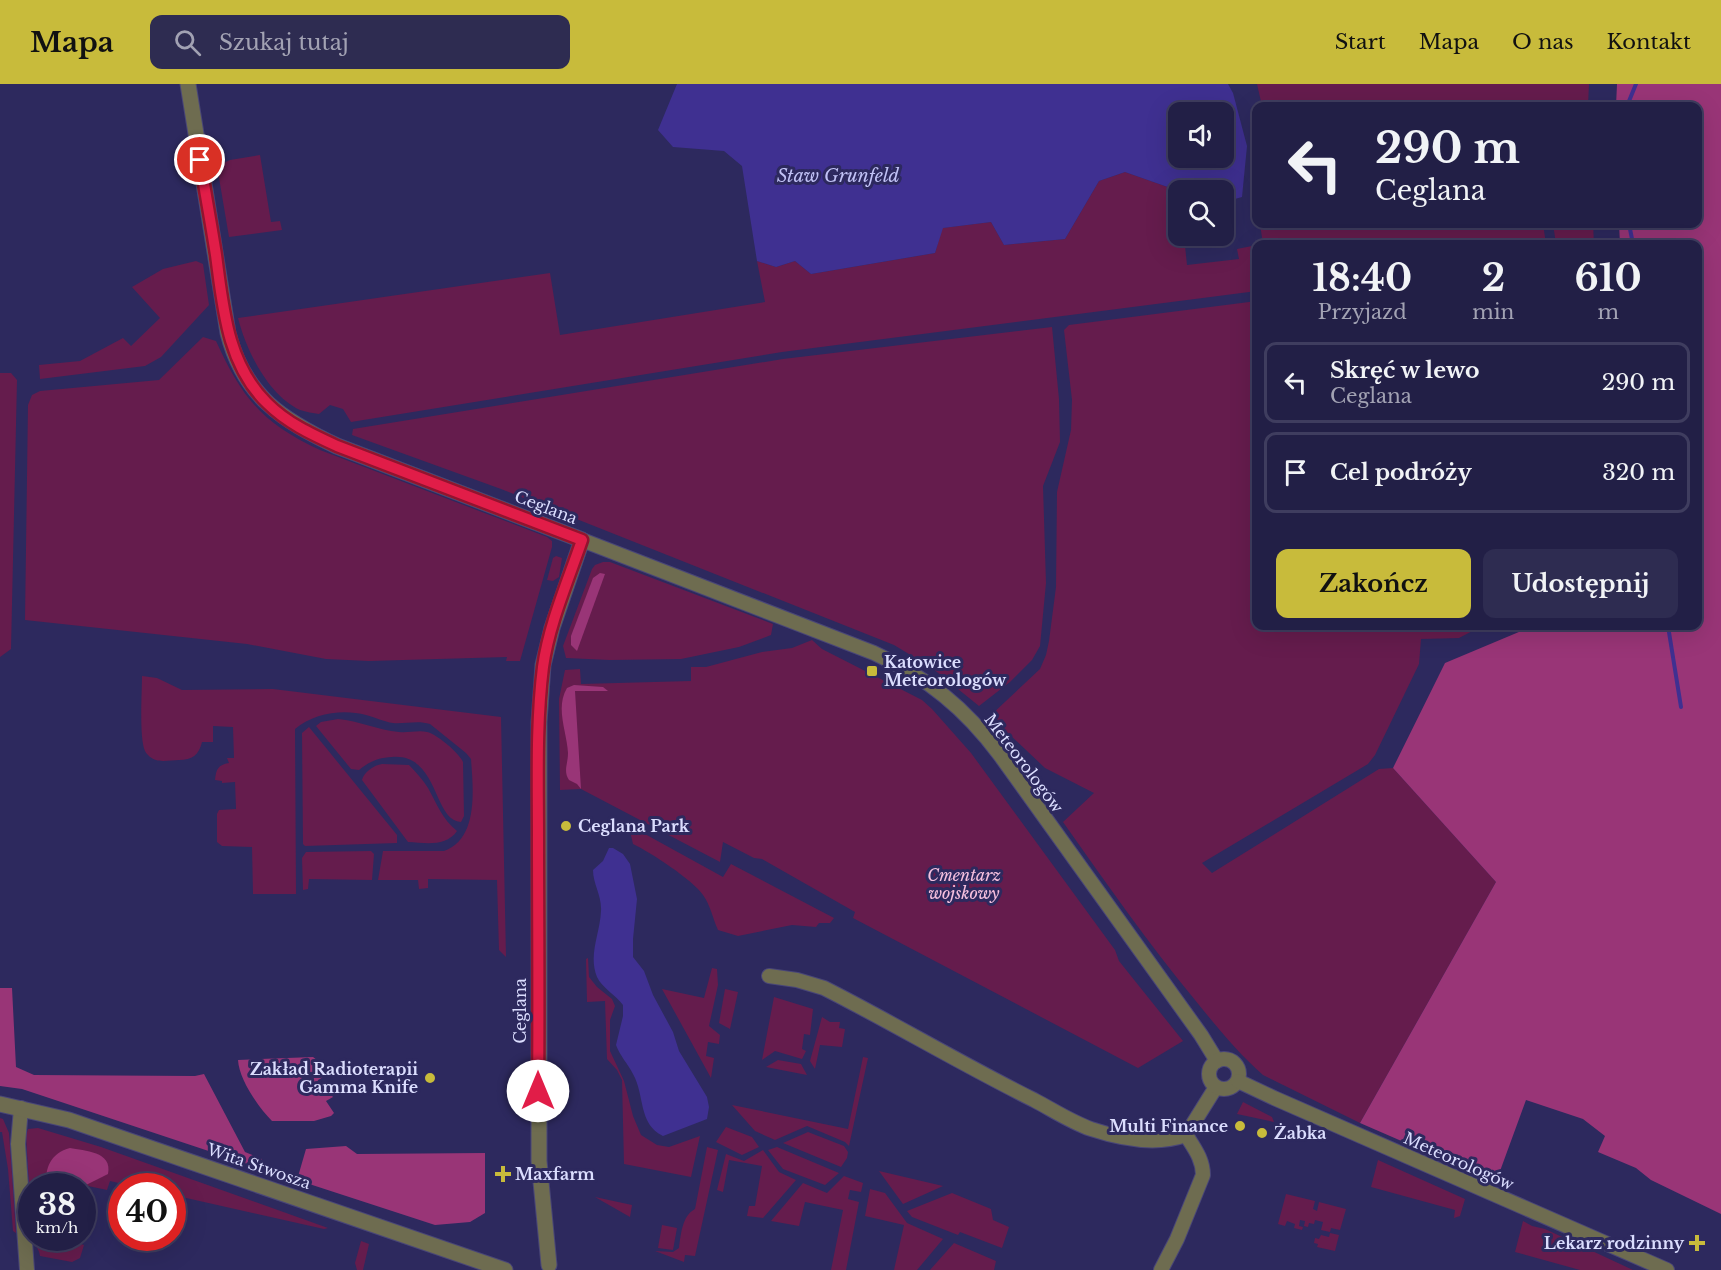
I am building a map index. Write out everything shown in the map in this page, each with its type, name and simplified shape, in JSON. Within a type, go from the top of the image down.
[{"type":"street","name":"Ceglana","points":[[188,84],[228,333],[236,357],[265,402],[301,429],[337,446],[582,540],[552,628],[543,665],[539,722],[538,1137],[547,1268]]},
{"type":"street","name":"Meteorologów","points":[[582,540],[874,653],[912,672],[945,695],[974,722],[1000,755],[1202,1035],[1217,1061]]},
{"type":"street","points":[[769,976],[797,980],[824,988],[1010,1089],[1090,1128],[1117,1136],[1167,1140],[1185,1135],[1216,1087]]},
{"type":"street","points":[[1227,1059],[1239,1070],[1238,1081],[1228,1089],[1216,1087],[1210,1080],[1209,1071],[1217,1061],[1227,1059]]},
{"type":"street","name":"Meteorologów","points":[[1238,1081],[1667,1270]]},
{"type":"street","name":"Wita Stwosza","points":[[0,1104],[69,1120],[505,1270]]},
{"type":"street","points":[[21,1108],[18,1144],[27,1270]]},
{"type":"street","points":[[1161,1270],[1177,1239],[1203,1176],[1200,1158],[1185,1135]]},
{"type":"green space","points":[[1257,84],[1589,84],[1588,102],[1261,102]]},
{"type":"green space","points":[[260,155],[271,222],[280,221],[282,230],[229,237],[217,166],[230,160]]},
{"type":"green space","points":[[1125,172],[1168,187],[1168,246],[1185,246],[1187,265],[1239,259],[1237,249],[1252,246],[1252,292],[782,352],[351,422],[343,409],[330,405],[319,414],[300,410],[278,394],[268,383],[253,357],[238,318],[550,273],[560,335],[765,302],[757,261],[776,267],[795,261],[811,274],[935,253],[942,228],[991,222],[1004,245],[1065,239],[1099,181]]},
{"type":"green space","points":[[1261,228],[1544,228],[1545,240],[1262,240]]},
{"type":"green space","points":[[1554,228],[1593,228],[1594,240],[1555,240]]},
{"type":"green space","points":[[196,261],[203,264],[209,305],[161,357],[145,366],[40,379],[39,365],[80,361],[123,338],[131,346],[160,318],[132,287],[163,269]]},
{"type":"green space","points":[[1252,302],[1252,630],[1474,630],[1459,638],[1421,639],[1419,664],[1375,755],[1368,764],[1202,863],[1212,873],[1379,769],[1393,768],[1496,882],[1360,1123],[1263,1075],[1236,1048],[1161,957],[1063,822],[1094,793],[1045,768],[990,716],[1040,669],[1049,641],[1056,587],[1057,492],[1071,430],[1072,400],[1064,330],[1069,325]]},
{"type":"green space","points":[[1052,327],[1059,399],[1060,442],[1043,486],[1046,583],[1040,646],[1032,660],[1010,682],[979,706],[932,668],[894,645],[501,489],[352,435],[353,429],[783,359]]},
{"type":"green space","points":[[203,337],[216,341],[235,378],[256,407],[268,419],[300,440],[320,450],[547,537],[552,541],[520,661],[506,661],[507,657],[369,661],[326,659],[247,644],[25,620],[28,405],[32,395],[40,391],[159,380]]},
{"type":"green space","points":[[0,373],[11,373],[17,380],[11,649],[0,657]]},
{"type":"green space","points":[[556,556],[562,558],[559,577],[553,581],[547,580],[553,558]]},
{"type":"green space","points":[[603,562],[610,562],[773,624],[771,635],[739,647],[681,659],[566,658],[563,646],[592,569]]},
{"type":"green space","name":"Cmentarz wojskowy","points":[[812,640],[822,649],[922,700],[932,709],[971,753],[1115,950],[1119,961],[1183,1041],[1138,1068],[853,918],[855,912],[762,859],[754,858],[723,842],[720,862],[581,789],[560,790],[559,699],[565,670],[580,669],[581,684],[691,681],[691,667],[706,667],[762,652],[792,648]]},
{"type":"green space","points":[[142,676],[157,678],[182,690],[273,689],[501,717],[506,957],[499,950],[497,880],[428,879],[428,888],[419,889],[418,880],[378,880],[383,851],[444,851],[455,845],[463,836],[468,824],[473,798],[471,759],[430,724],[386,722],[348,712],[320,716],[295,729],[296,894],[253,894],[252,847],[222,846],[217,842],[219,810],[236,809],[235,782],[222,783],[222,781],[215,780],[218,768],[229,763],[227,758],[234,758],[233,727],[213,726],[213,742],[202,742],[197,753],[191,758],[164,761],[153,759],[145,751],[143,744]]},
{"type":"green space","points":[[338,719],[391,731],[427,732],[448,745],[463,762],[464,816],[461,822],[452,819],[445,811],[419,765],[407,759],[382,758],[359,770],[351,769],[316,726],[321,722]]},
{"type":"green space","points":[[309,727],[397,835],[397,843],[305,846],[303,844],[302,733]]},
{"type":"green space","points":[[382,764],[409,765],[426,785],[444,816],[457,831],[441,842],[408,842],[362,780],[370,769]]},
{"type":"green space","points":[[634,828],[723,877],[731,864],[834,918],[830,923],[819,923],[816,927],[792,925],[738,936],[718,930],[708,903],[698,889],[671,867],[633,844],[630,831]]},
{"type":"green space","points":[[371,851],[374,854],[372,880],[309,879],[308,889],[303,890],[302,858],[306,852]]},
{"type":"green space","points":[[588,958],[589,977],[612,999],[615,1006],[610,1020],[610,1051],[624,1081],[633,1116],[641,1135],[657,1145],[669,1147],[700,1136],[691,1177],[624,1164],[622,1080],[607,1059],[605,1001],[587,1002],[586,959]]},
{"type":"green space","points":[[712,968],[717,969],[718,985],[709,1026],[720,1035],[719,1044],[708,1042],[706,1056],[714,1058],[711,1078],[662,989],[704,998]]},
{"type":"green space","points":[[725,989],[738,992],[730,1029],[719,1023]]},
{"type":"green space","points":[[774,997],[813,1009],[810,1035],[804,1034],[802,1049],[806,1051],[802,1059],[775,1051],[762,1060]]},
{"type":"green space","points":[[822,1017],[830,1022],[840,1022],[839,1028],[845,1029],[842,1047],[820,1045],[815,1069],[810,1061]]},
{"type":"green space","points":[[863,1057],[868,1058],[849,1146],[845,1142],[807,1126],[775,1140],[755,1131],[732,1105],[848,1129]]},
{"type":"green space","points":[[778,1060],[801,1064],[807,1075],[766,1067]]},
{"type":"green space","points":[[1243,1102],[1272,1117],[1274,1122],[1237,1114]]},
{"type":"green space","points":[[0,1118],[3,1119],[9,1133],[16,1233],[13,1231],[8,1169],[2,1132],[0,1132]]},
{"type":"green space","points":[[726,1127],[752,1137],[759,1147],[742,1155],[716,1142]]},
{"type":"green space","points":[[38,1128],[101,1147],[174,1173],[108,1173],[107,1190],[96,1188],[96,1173],[28,1173],[26,1135],[28,1129]]},
{"type":"green space","points":[[808,1132],[844,1146],[848,1152],[841,1167],[783,1143]]},
{"type":"green space","points":[[707,1147],[718,1150],[695,1256],[685,1255],[684,1262],[655,1251],[673,1252],[679,1248],[687,1216],[695,1209]]},
{"type":"green space","points":[[777,1147],[839,1173],[825,1185],[783,1169],[768,1150]]},
{"type":"green space","points":[[763,1150],[779,1172],[796,1180],[763,1218],[747,1216],[749,1206],[755,1206],[762,1166],[729,1160],[723,1192],[717,1190],[726,1154],[744,1161]]},
{"type":"green space","points":[[1378,1160],[1465,1199],[1460,1216],[1454,1218],[1455,1210],[1371,1187]]},
{"type":"green space","points":[[879,1171],[943,1186],[903,1204]]},
{"type":"green space","points":[[844,1176],[863,1183],[861,1192],[850,1190],[848,1199],[859,1202],[846,1270],[831,1270],[843,1210],[805,1202],[799,1226],[771,1221],[803,1183],[827,1193]]},
{"type":"green space","points":[[186,1177],[328,1228],[324,1229],[186,1198]]},
{"type":"green space","points":[[870,1189],[885,1193],[907,1223],[943,1239],[917,1270],[894,1270],[904,1225],[865,1216]]},
{"type":"green space","points":[[952,1193],[991,1209],[993,1220],[1009,1227],[1002,1248],[960,1232],[958,1235],[912,1217],[907,1211]]},
{"type":"green space","points":[[1286,1194],[1315,1201],[1313,1209],[1317,1211],[1319,1202],[1346,1209],[1340,1230],[1331,1228],[1330,1232],[1321,1230],[1323,1222],[1315,1220],[1314,1224],[1309,1223],[1308,1227],[1304,1226],[1305,1221],[1300,1220],[1299,1226],[1303,1227],[1302,1230],[1294,1228],[1295,1224],[1287,1221],[1285,1226],[1278,1224]]},
{"type":"green space","points":[[595,1197],[632,1205],[630,1217]]},
{"type":"green space","points":[[1523,1221],[1633,1270],[1580,1270],[1515,1252]]},
{"type":"green space","points":[[662,1225],[677,1228],[673,1250],[658,1248]]},
{"type":"green space","points":[[1330,1233],[1339,1235],[1335,1251],[1317,1247],[1318,1244],[1314,1243],[1315,1238],[1319,1239],[1321,1235],[1329,1237]]},
{"type":"green space","points":[[361,1241],[369,1244],[363,1270],[357,1270],[355,1263]]},
{"type":"green space","points":[[954,1243],[996,1261],[994,1270],[930,1270]]},
{"type":"green space","points":[[39,1251],[82,1251],[80,1258],[72,1262],[40,1256]]},
{"type":"shaded area","points":[[1617,84],[1721,84],[1721,1214],[1651,1180],[1636,1168],[1598,1152],[1605,1136],[1583,1119],[1526,1100],[1496,1182],[1360,1123],[1496,882],[1393,768],[1445,663],[1523,630],[1702,630],[1702,240],[1620,240],[1619,228],[1702,228],[1702,102],[1616,102]]},
{"type":"shaded area","points":[[600,573],[605,574],[577,651],[571,645],[571,636],[593,578]]},
{"type":"shaded area","points":[[574,685],[603,687],[608,691],[575,691],[581,789],[569,780],[566,774],[568,753],[562,704],[567,688]]},
{"type":"shaded area","points":[[0,988],[12,988],[16,1067],[34,1075],[195,1076],[204,1074],[245,1152],[262,1159],[260,1168],[22,1089],[0,1086]]},
{"type":"shaded area","points":[[313,1057],[327,1068],[325,1076],[317,1083],[333,1097],[326,1101],[334,1113],[314,1121],[272,1121],[250,1092],[239,1068],[238,1060]]},
{"type":"shaded area","points":[[346,1146],[357,1154],[485,1153],[485,1213],[470,1222],[435,1225],[297,1180],[306,1149]]},
{"type":"shaded area","points":[[70,1148],[102,1156],[108,1166],[108,1174],[96,1180],[96,1173],[47,1173],[50,1162],[63,1150]]},
{"type":"water","name":"Staw Grunfeld","points":[[677,84],[1228,84],[1233,93],[1247,146],[1242,197],[1234,199],[1234,180],[1168,180],[1168,187],[1125,172],[1099,181],[1065,239],[1004,245],[991,222],[943,228],[935,253],[811,274],[795,261],[776,267],[757,261],[742,166],[724,151],[673,147],[658,130]]},
{"type":"water","points":[[609,848],[623,854],[630,864],[637,899],[633,957],[644,971],[653,995],[673,1032],[679,1051],[707,1097],[709,1107],[707,1119],[663,1136],[649,1124],[637,1082],[616,1045],[623,1016],[623,1005],[599,981],[595,969],[594,953],[601,906],[593,870],[603,861]]},
{"type":"waterway","points":[[1629,102],[1636,84]]},
{"type":"waterway","points":[[1630,228],[1632,240]]},
{"type":"waterway","points":[[1669,630],[1681,707]]},
{"type":"place","name":"Katowice Meteorologów","points":[[872,671]]},
{"type":"place","name":"Ceglana Park","points":[[566,826]]},
{"type":"place","name":"Zakład Radioterapii Gamma Knife","points":[[430,1078]]},
{"type":"place","name":"Multi Finance","points":[[1240,1126]]},
{"type":"place","name":"Żabka","points":[[1262,1133]]},
{"type":"place","name":"Maxfarm","points":[[503,1174]]},
{"type":"place","name":"Lekarz rodzinny","points":[[1697,1243]]},
{"type":"route","points":[[200,160],[231,345],[250,382],[265,402],[301,429],[337,446],[582,540],[552,628],[543,665],[538,786],[538,1091]]}]
